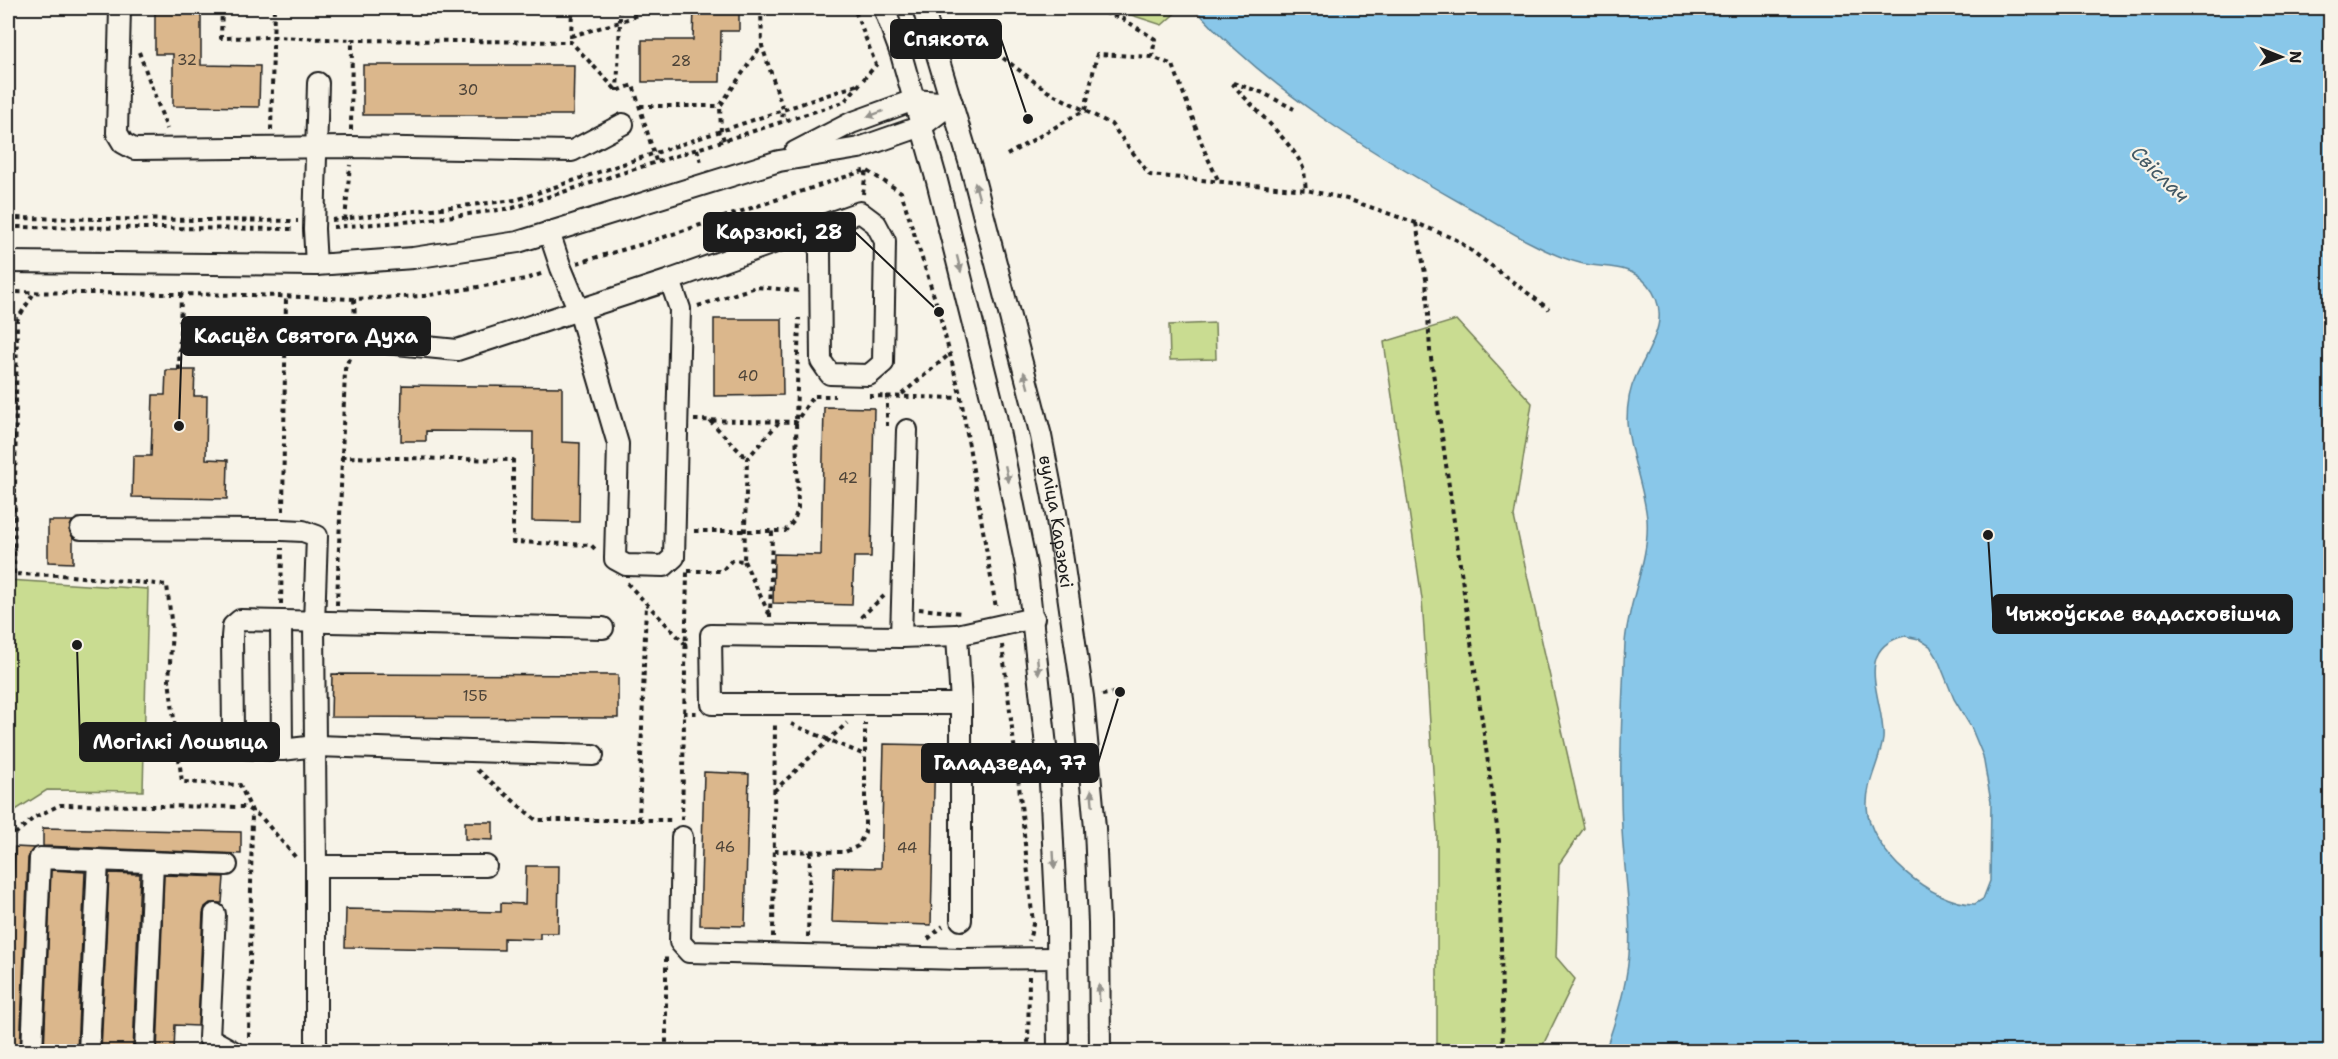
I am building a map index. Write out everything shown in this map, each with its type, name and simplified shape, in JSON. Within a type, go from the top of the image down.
[{"type":"street","points":[[120,8],[117,133],[123,144],[134,149],[351,147],[572,151],[623,124]]},
{"type":"street","name":"вуліца Карзюкі","points":[[884,8],[901,54],[922,126],[996,417],[1027,571],[1034,618],[1050,783],[1058,1052]]},
{"type":"street","name":"вуліца Карзюкі","points":[[923,8],[974,179],[1041,436],[1056,513],[1083,697],[1095,828],[1099,923],[1100,1052]]},
{"type":"street","points":[[316,265],[314,225],[318,83]]},
{"type":"street","points":[[779,161],[851,123],[914,100],[952,103]]},
{"type":"street","points":[[8,262],[316,265],[413,258],[518,242],[779,161],[859,148],[922,126],[952,103]]},
{"type":"street","points":[[356,340],[457,350],[670,280],[860,212],[876,224],[885,241],[883,363],[869,375],[830,374],[821,361],[820,252],[813,229]]},
{"type":"street","points":[[549,232],[579,311],[618,444],[615,559],[626,565],[664,566],[674,557],[680,309],[670,280]]},
{"type":"street","points":[[901,637],[907,430]]},
{"type":"street","points":[[81,529],[282,530],[303,531],[317,536],[314,623],[316,1052]]},
{"type":"street","points":[[961,704],[712,704],[711,635],[901,637],[957,635],[1034,618]]},
{"type":"street","points":[[593,755],[316,746],[282,750],[243,748],[236,742],[233,732],[232,637],[233,627],[240,620],[603,628]]},
{"type":"street","points":[[281,622],[282,750]]},
{"type":"street","points":[[954,922],[961,704],[957,635]]},
{"type":"street","points":[[682,828],[680,942],[689,952],[772,956],[1057,958]]},
{"type":"street","points":[[32,1052],[40,858],[227,865]]},
{"type":"street","points":[[89,1052],[98,860]]},
{"type":"street","points":[[145,1052],[153,862]]},
{"type":"street","points":[[316,866],[486,866]]},
{"type":"street","points":[[215,914],[209,1038],[241,1046]]},
{"type":"path","points":[[222,8],[221,38],[274,37],[352,40],[571,39],[654,8]]},
{"type":"path","points":[[271,134],[274,8]]},
{"type":"path","points":[[572,8],[571,39],[617,91]]},
{"type":"path","points":[[617,91],[620,8]]},
{"type":"path","points":[[761,8],[762,46],[783,109],[782,122]]},
{"type":"path","points":[[8,218],[345,226],[417,221],[513,208],[844,102],[876,65],[854,8]]},
{"type":"path","points":[[1097,8],[1123,19],[1155,39],[1152,57]]},
{"type":"path","points":[[967,31],[1047,91],[1111,124],[1150,175],[1306,190],[1347,198],[1456,240],[1549,309]]},
{"type":"path","points":[[345,226],[351,147],[352,40]]},
{"type":"path","points":[[724,140],[721,131],[720,106],[762,46]]},
{"type":"path","points":[[137,47],[169,134],[158,134]]},
{"type":"path","points":[[1008,155],[1085,110],[1097,54],[1152,57],[1173,65],[1205,152],[1219,182]]},
{"type":"path","points":[[1294,109],[1261,92],[1232,83],[1247,102],[1282,137],[1304,169],[1306,190]]},
{"type":"path","points":[[617,91],[633,85],[656,161]]},
{"type":"path","points":[[8,227],[314,225],[345,219],[516,200],[858,85]]},
{"type":"path","points":[[640,106],[720,106]]},
{"type":"path","points":[[1416,223],[1426,279],[1430,351],[1499,841],[1503,1052]]},
{"type":"path","points":[[692,308],[756,287],[820,292]]},
{"type":"path","points":[[799,303],[800,291]]},
{"type":"path","points":[[14,574],[17,320],[34,292]]},
{"type":"path","points":[[179,370],[181,294]]},
{"type":"path","points":[[281,622],[286,296]]},
{"type":"path","points":[[337,623],[345,369],[356,340],[354,299]]},
{"type":"path","points":[[687,531],[785,531],[794,521],[798,508],[796,422],[799,315]]},
{"type":"path","points":[[901,395],[951,353]]},
{"type":"path","points":[[796,422],[813,396],[845,396]]},
{"type":"path","points":[[866,396],[961,398]]},
{"type":"path","points":[[691,420],[796,422]]},
{"type":"path","points":[[710,421],[747,459]]},
{"type":"path","points":[[770,615],[744,561],[747,459],[780,422]]},
{"type":"path","points":[[341,457],[513,460],[513,542],[591,545],[599,553]]},
{"type":"path","points":[[770,626],[771,531]]},
{"type":"path","points":[[687,571],[722,571],[732,560],[744,561]]},
{"type":"path","points":[[454,750],[536,820],[639,820],[682,828],[687,561]]},
{"type":"path","points":[[8,574],[60,575],[167,585],[172,629],[169,680],[182,782],[240,785],[252,811],[241,1046]]},
{"type":"path","points":[[622,578],[686,645]]},
{"type":"path","points":[[639,820],[646,603]]},
{"type":"path","points":[[999,627],[1020,794],[1033,924],[1028,947],[1028,1052]]},
{"type":"path","points":[[683,713],[706,713]]},
{"type":"path","points":[[774,791],[854,716]]},
{"type":"path","points":[[774,851],[845,852],[858,846],[865,832],[865,716]]},
{"type":"path","points":[[772,956],[775,718],[865,755]]},
{"type":"path","points":[[8,840],[35,817],[60,805],[245,807],[261,817],[296,859],[316,866]]},
{"type":"path","points":[[808,945],[810,851]]},
{"type":"path","points":[[920,946],[954,922]]},
{"type":"green space","points":[[1117,8],[1181,8],[1162,25],[1119,11]]},
{"type":"green space","points":[[1456,320],[1532,403],[1514,517],[1584,828],[1559,864],[1556,957],[1575,979],[1540,1051],[1437,1051],[1437,833],[1422,599],[1384,342]]},
{"type":"green space","points":[[1215,323],[1216,359],[1170,360],[1169,325]]},
{"type":"green space","points":[[8,580],[148,589],[143,791],[47,790],[8,815]]},
{"type":"water","name":"Свіслач","points":[[1194,8],[2330,8],[2330,1051],[1605,1051],[1626,980],[1629,955],[1629,908],[1621,806],[1623,689],[1627,627],[1647,534],[1643,494],[1628,433],[1627,409],[1634,381],[1657,330],[1659,307],[1655,296],[1640,277],[1624,270],[1580,263],[1549,252],[1513,234],[1389,161],[1286,91],[1223,38]],"holes":[[[1905,636],[1919,639],[1930,646],[1937,657],[1954,699],[1971,727],[1983,756],[1991,802],[1990,881],[1983,899],[1975,904],[1958,902],[1940,895],[1905,872],[1890,857],[1870,823],[1867,797],[1883,739],[1883,725],[1874,679],[1875,665],[1879,652],[1888,642]]]},
{"type":"building","points":[[155,8],[201,8],[201,65],[260,66],[259,107],[173,106],[173,54],[155,54]]},
{"type":"building","points":[[694,8],[739,8],[739,31],[721,31],[720,82],[642,82],[642,40],[693,40]]},
{"type":"building","points":[[363,65],[574,65],[573,115],[363,115]]},
{"type":"building","points":[[714,319],[782,319],[783,395],[714,396]]},
{"type":"building","points":[[166,370],[195,370],[194,396],[207,396],[206,459],[228,460],[227,499],[132,497],[133,456],[151,456],[153,395],[165,395]]},
{"type":"building","points":[[402,385],[562,387],[562,442],[580,443],[579,522],[532,521],[533,432],[426,431],[426,441],[401,441]]},
{"type":"building","points":[[824,407],[874,408],[871,557],[854,557],[852,605],[773,603],[774,554],[821,555]]},
{"type":"building","points":[[48,521],[73,521],[69,530],[73,538],[73,563],[48,562]]},
{"type":"building","points":[[332,674],[618,675],[618,718],[331,717]]},
{"type":"building","points":[[884,744],[935,745],[931,925],[832,922],[834,867],[881,868]]},
{"type":"building","points":[[704,772],[749,774],[745,926],[700,925]]},
{"type":"building","points":[[465,822],[493,822],[493,840],[465,839]]},
{"type":"building","points":[[43,828],[241,832],[241,854],[43,846]]},
{"type":"building","points":[[15,847],[34,848],[28,858],[20,1052],[8,1052],[8,999]]},
{"type":"building","points":[[526,866],[559,866],[558,933],[540,933],[540,939],[504,938],[504,950],[345,947],[346,909],[501,912],[501,903],[525,904]]},
{"type":"building","points":[[51,870],[85,872],[77,1052],[44,1052]]},
{"type":"building","points":[[109,873],[140,874],[133,1052],[101,1052]]},
{"type":"building","points":[[164,875],[224,877],[222,903],[210,903],[205,907],[203,913],[198,1026],[175,1025],[174,1052],[157,1052]]},
{"type":"place","name":"Спякота","points":[[1028,119]]},
{"type":"place","name":"Карзюкі, 28","points":[[939,312]]},
{"type":"place","name":"Касцёл Святога Духа","points":[[179,426]]},
{"type":"place","name":"Чыжоўскае вадасховішча","points":[[1988,535]]},
{"type":"place","name":"Могілкі Лошыца","points":[[77,645]]},
{"type":"place","name":"Галадзеда, 77","points":[[1120,692]]}]
